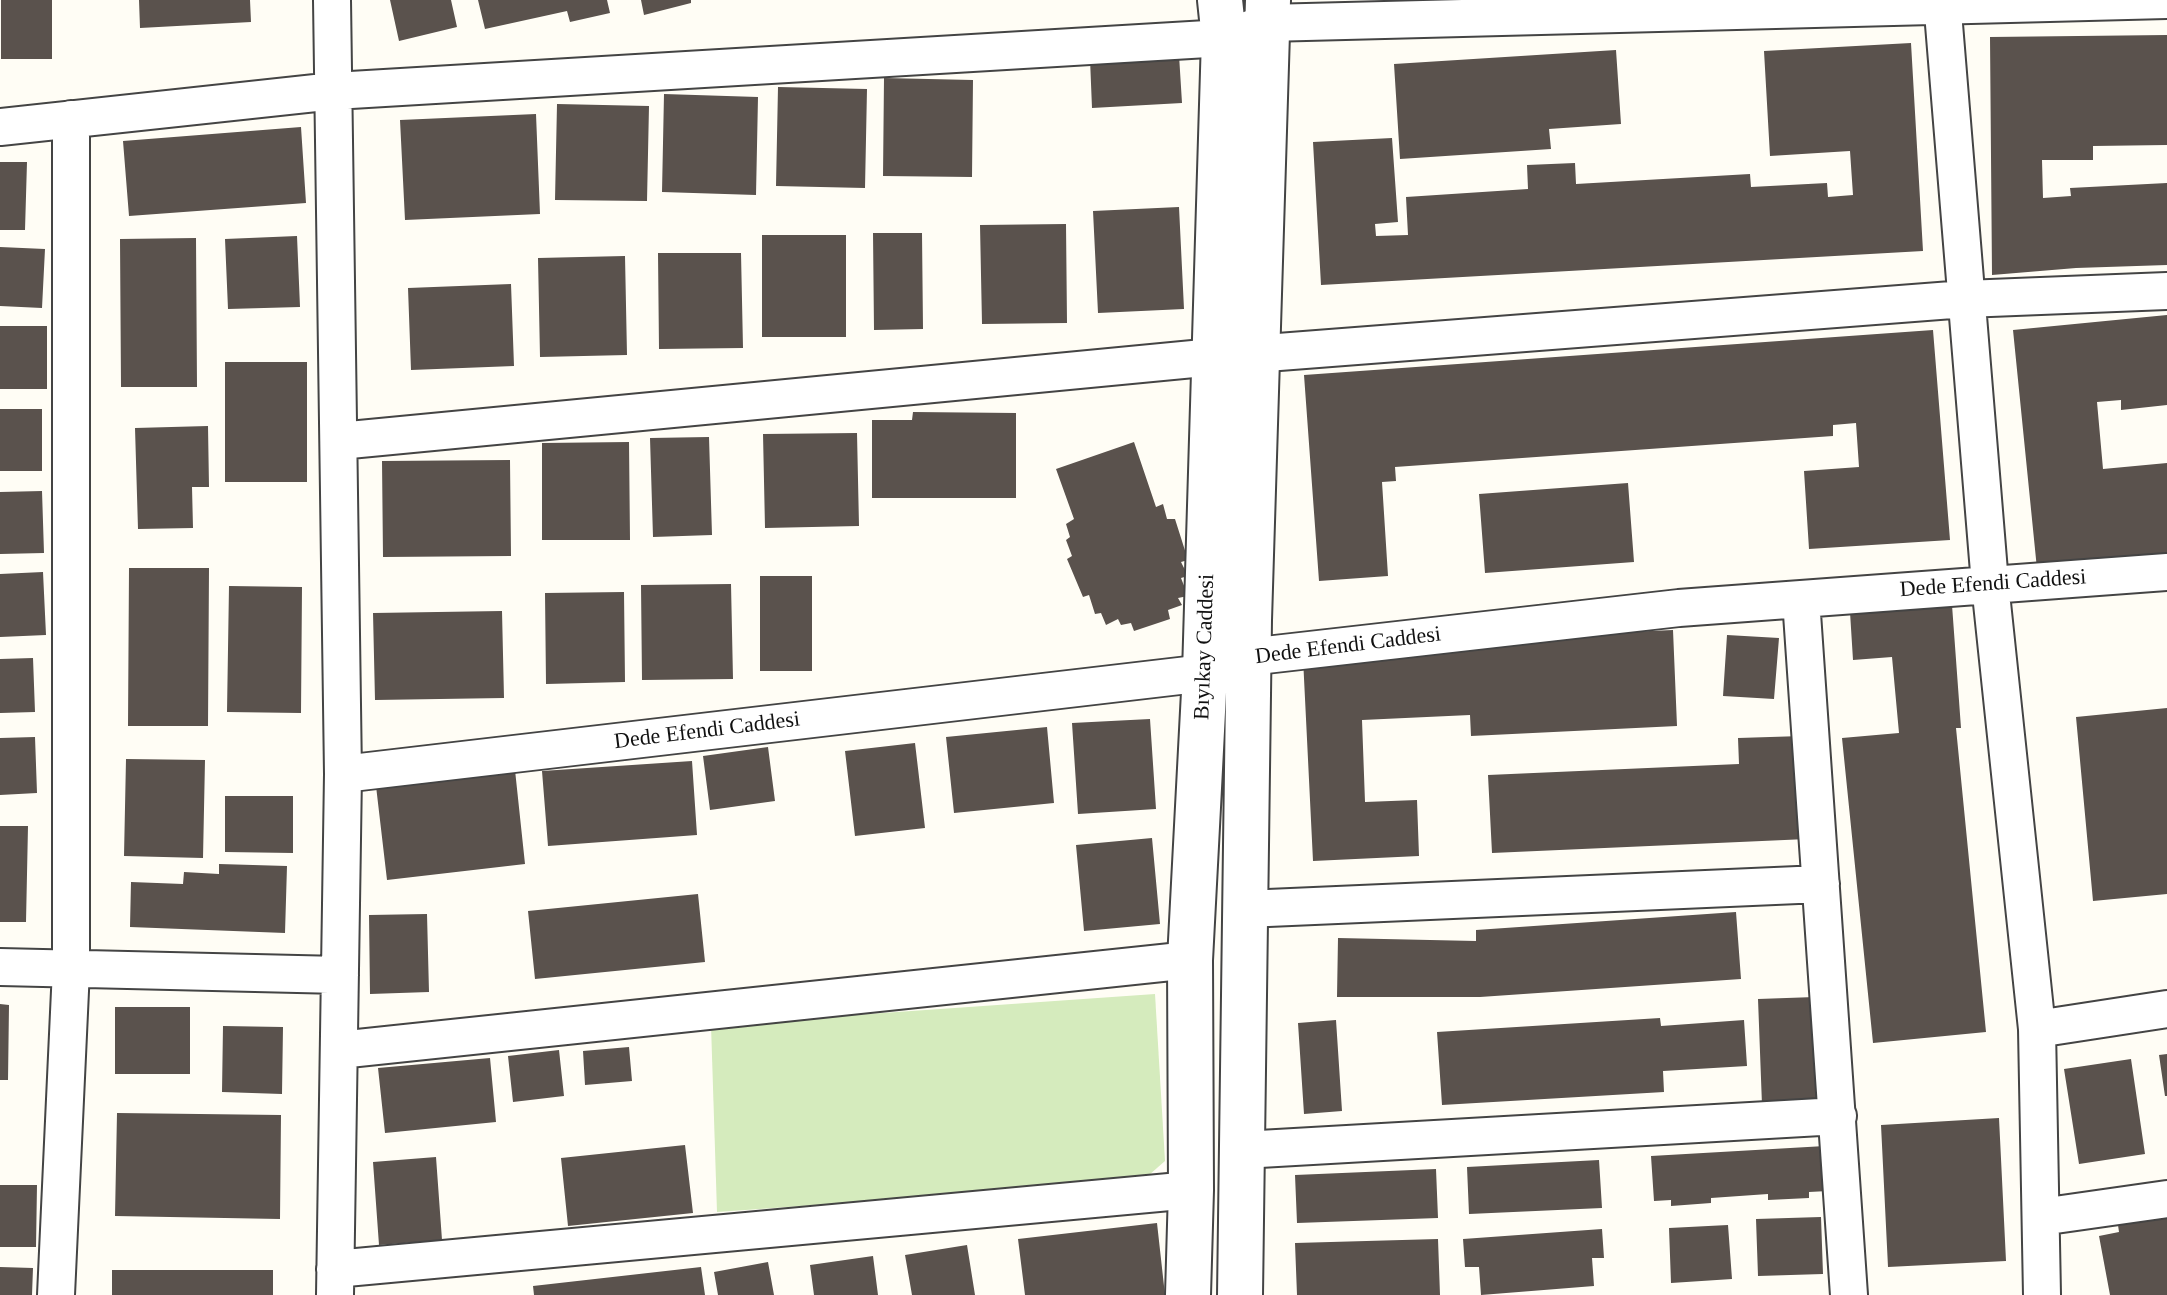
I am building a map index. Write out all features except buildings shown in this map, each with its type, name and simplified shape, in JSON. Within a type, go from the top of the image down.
[{"type":"street","points":[[332,0],[343,774],[335,1282],[1191,1190]]},
{"type":"street","points":[[0,127],[334,91],[1222,19],[1267,12],[2167,0]]},
{"type":"street","points":[[1942,3],[1990,584],[2037,1029],[2042,1295]]},
{"type":"street","name":"Bıyıkay Caddesi","points":[[1240,1295],[1248,657],[1267,12]]},
{"type":"street","name":"Bıyıkay Caddesi","points":[[1188,1295],[1190,960],[1205,673],[1222,19]]},
{"type":"street","points":[[56,1295],[71,969],[71,119]]},
{"type":"street","points":[[339,441],[1214,357],[1965,299],[2167,291]]},
{"type":"street","name":"Dede Efendi Caddesi","points":[[343,774],[1205,673],[1248,657],[1679,608],[2167,572]]},
{"type":"street","points":[[1801,599],[1849,1295]]},
{"type":"street","points":[[1245,909],[1821,884]]},
{"type":"street","points":[[339,1050],[1190,960]]},
{"type":"street","points":[[0,967],[340,975]]},
{"type":"street","points":[[2037,1029],[2167,1009]]},
{"type":"street","points":[[1242,1150],[1838,1116]]},
{"type":"street","points":[[2041,1217],[2167,1199]]},
{"type":"green space","points":[[1155,994],[1165,1161],[1141,1182],[717,1212],[711,1025]]}]
